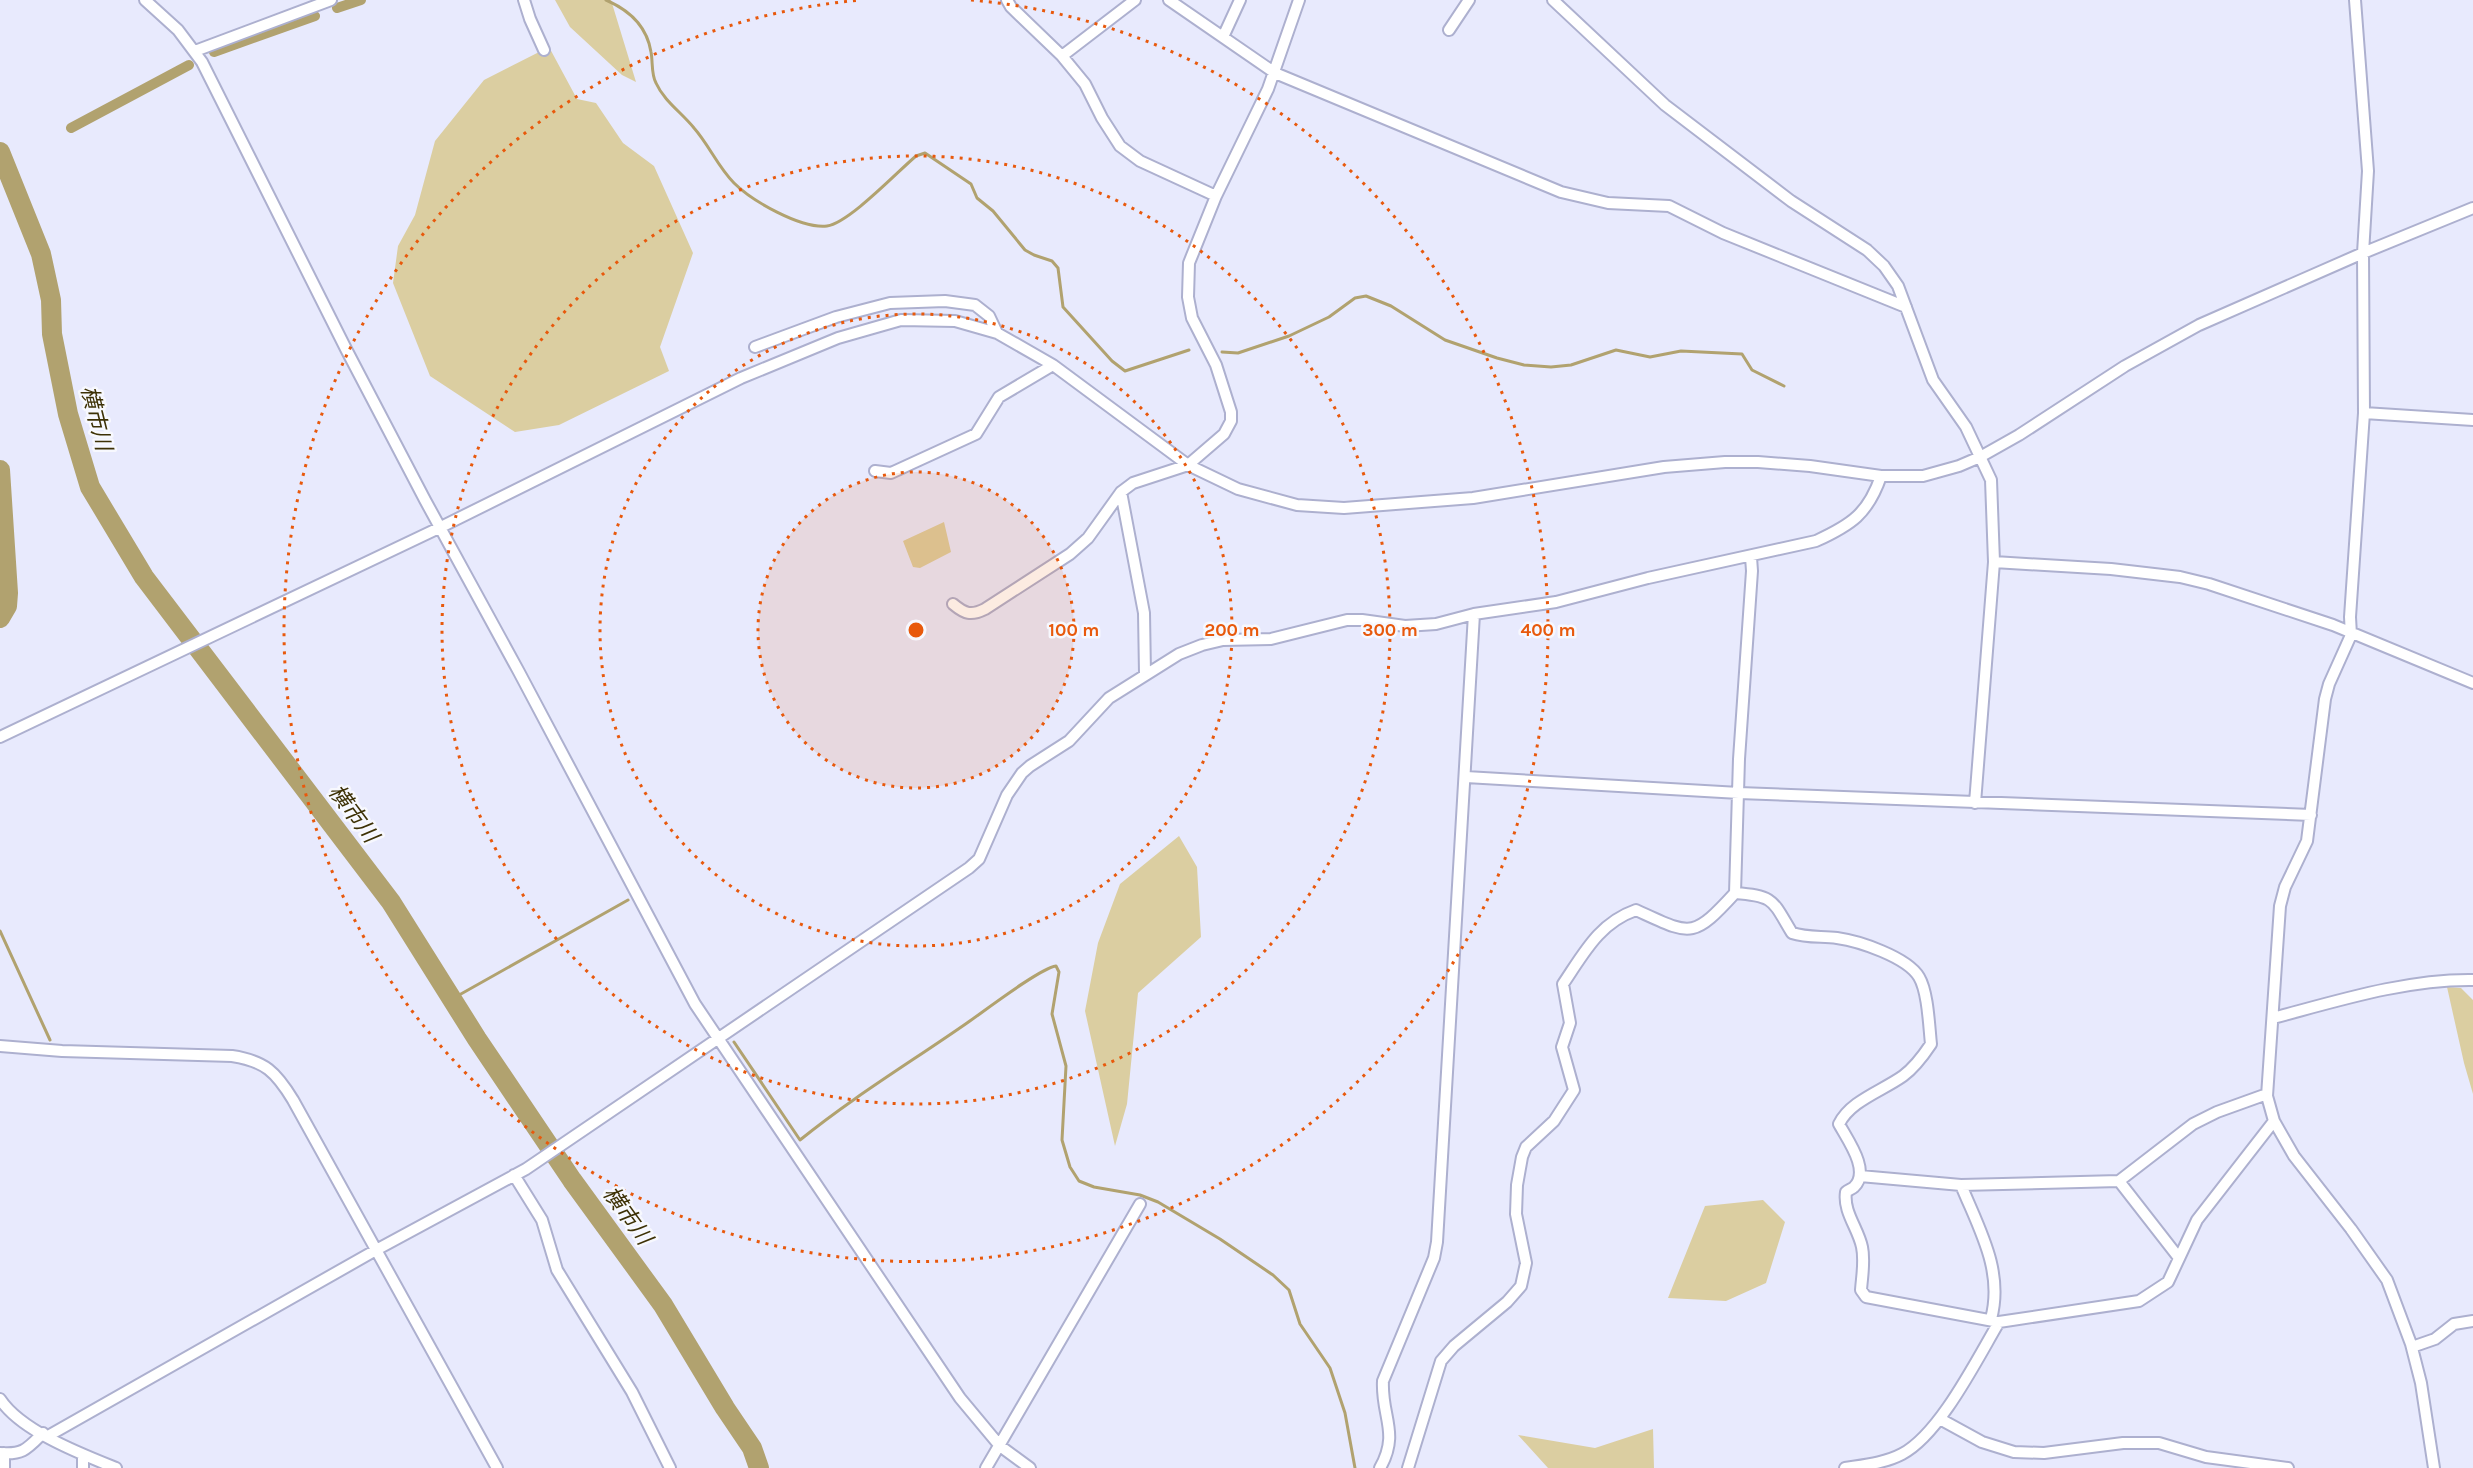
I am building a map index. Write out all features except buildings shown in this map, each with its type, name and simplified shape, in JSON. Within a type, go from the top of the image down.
[{"type":"street","points":[[145,0],[178,30],[195,51],[265,185],[351,359],[695,1004],[960,1398],[1000,1446],[1030,1468]]},
{"type":"street","points":[[195,51],[331,0]]},
{"type":"street","points":[[524,0],[544,50]]},
{"type":"street","points":[[1007,0],[1011,7],[1062,56],[1085,84],[1102,118],[1120,146],[1140,161],[1216,195]]},
{"type":"street","points":[[1062,56],[1135,0]]},
{"type":"street","points":[[1169,0],[1275,73],[1561,192],[1608,203],[1669,206],[1723,233],[1906,307]]},
{"type":"street","points":[[1223,37],[1240,0]]},
{"type":"street","points":[[953,603],[964,613],[974,615],[1048,570],[1088,538],[1121,492],[1133,483],[1188,465],[1224,434],[1231,412],[1216,365],[1192,318],[1188,297],[1189,263],[1216,195],[1275,73],[1299,0]]},
{"type":"street","points":[[1553,0],[1665,105],[1791,201],[1867,250],[1884,266],[1898,286],[1933,380],[1966,427],[1991,480],[1994,562],[1975,803]]},
{"type":"street","points":[[2355,0],[2368,171],[2363,253],[2364,413],[2350,617],[2351,633],[2325,699],[2307,841],[2285,887],[2280,906],[2267,1094],[2274,1121],[2294,1156],[2351,1228],[2387,1280],[2412,1347],[2421,1383],[2434,1468]]},
{"type":"street","points":[[1449,30],[1467,1]]},
{"type":"street","points":[[0,737],[441,527],[741,378],[838,338],[902,320],[955,321],[997,333],[1053,365],[1188,465],[1238,489],[1276,501],[1344,508],[1473,498],[1697,463],[1758,462],[1881,476],[1923,476],[1959,466],[1980,457],[2199,324],[2473,208]]},
{"type":"street","points":[[755,347],[836,317],[890,303],[945,300],[975,305],[989,316],[997,333]]},
{"type":"street","points":[[874,471],[891,473],[976,434],[999,397],[1053,365]]},
{"type":"street","points":[[2364,413],[2473,420]]},
{"type":"street","points":[[4,1468],[2,1453],[13,1454],[25,1451],[45,1435],[526,1169],[969,868],[979,859],[1007,795],[1022,773],[1069,741],[1109,698],[1179,654],[1223,640],[1271,639],[1347,620],[1418,627],[1474,614],[1556,602],[1648,578],[1816,541],[1838,531],[1864,511],[1874,497],[1881,476]]},
{"type":"street","points":[[1121,492],[1144,613],[1145,674]]},
{"type":"street","points":[[1408,1468],[1441,1361],[1454,1346],[1507,1302],[1521,1286],[1526,1263],[1516,1214],[1517,1185],[1522,1157],[1526,1147],[1554,1121],[1574,1090],[1563,1047],[1570,1023],[1563,984],[1596,936],[1618,916],[1636,909],[1678,929],[1690,929],[1709,920],[1735,893],[1751,557]]},
{"type":"street","points":[[1994,562],[2111,569],[2180,577],[2208,584],[2351,633],[2473,683]]},
{"type":"street","points":[[1380,1468],[1388,1454],[1390,1431],[1383,1381],[1434,1258],[1437,1242],[1474,614]]},
{"type":"street","points":[[1466,777],[1739,794],[2311,815]]},
{"type":"street","points":[[1735,893],[1761,895],[1773,902],[1792,933],[1803,937],[1837,938],[1867,945],[1903,962],[1920,979],[1931,1044],[1923,1057],[1904,1075],[1844,1113],[1839,1124],[1858,1161],[1860,1176],[1854,1188],[1846,1192],[1846,1208],[1862,1245],[1862,1294],[1873,1299],[1995,1321],[2139,1301],[2168,1282],[2197,1220],[2274,1121]]},
{"type":"street","points":[[2273,1018],[2339,1000],[2388,990],[2454,980],[2473,980]]},
{"type":"street","points":[[0,1046],[62,1051],[232,1056],[250,1059],[264,1065],[274,1073],[283,1084],[497,1468]]},
{"type":"street","points":[[1860,1176],[1961,1185],[2119,1181],[2193,1124],[2217,1112],[2267,1094]]},
{"type":"street","points":[[514,1175],[542,1220],[557,1270],[632,1392],[670,1468]]},
{"type":"street","points":[[2119,1181],[2178,1258]]},
{"type":"street","points":[[1845,1468],[1871,1464],[1908,1451],[1940,1419],[1995,1321],[1995,1282],[1991,1257],[1961,1185]]},
{"type":"street","points":[[986,1468],[1140,1204]]},
{"type":"street","points":[[2412,1347],[2435,1339],[2454,1324],[2473,1321]]},
{"type":"street","points":[[0,1399],[15,1415],[45,1435],[83,1455],[116,1468]]},
{"type":"street","points":[[1940,1419],[1982,1442],[2013,1452],[2044,1453],[2123,1443],[2158,1443],[2206,1457],[2288,1468]]},
{"type":"street","points":[[82,1468],[83,1455]]},
{"type":"shaded area","points":[[555,0],[611,0],[636,82],[622,75],[570,27]]},
{"type":"shaded area","points":[[549,47],[577,99],[596,103],[623,143],[654,166],[693,253],[660,347],[669,371],[559,425],[515,432],[430,376],[393,283],[398,246],[415,215],[435,141],[484,80]]},
{"type":"shaded area","points":[[944,522],[951,552],[920,568],[913,567],[903,541]]},
{"type":"shaded area","points":[[1179,836],[1197,867],[1201,937],[1138,993],[1127,1104],[1115,1146],[1085,1011],[1098,943],[1120,884]]},
{"type":"shaded area","points":[[2447,987],[2461,988],[2473,1000],[2473,1094],[2464,1063]]},
{"type":"shaded area","points":[[1763,1200],[1785,1222],[1766,1283],[1726,1301],[1668,1298],[1705,1206]]},
{"type":"shaded area","points":[[1653,1429],[1654,1468],[1548,1468],[1518,1435],[1595,1448]]},
{"type":"waterway","points":[[337,8],[361,0]]},
{"type":"waterway","points":[[606,0],[636,20],[646,34],[652,56],[654,79],[659,89],[689,122],[734,183],[752,198],[804,223],[827,226],[848,216],[916,156],[925,153],[971,184],[977,198],[993,211],[1025,250],[1052,261],[1058,268],[1063,307],[1112,361],[1125,371],[1189,350]]},
{"type":"waterway","points":[[214,52],[315,16]]},
{"type":"waterway","points":[[71,128],[189,65]]},
{"type":"waterway","name":"横市川","points":[[0,152],[41,254],[51,300],[52,334],[68,414],[90,487],[144,577],[391,902],[477,1039],[572,1180],[663,1305],[752,1448],[759,1468]]},
{"type":"waterway","points":[[1222,352],[1238,353],[1289,336],[1329,317],[1355,298],[1366,296],[1391,306],[1445,340],[1524,365],[1551,367],[1571,365],[1616,350],[1650,357],[1681,351],[1742,354],[1752,370],[1784,386]]},
{"type":"waterway","points":[[0,470],[8,593],[7,606],[0,618]]},
{"type":"waterway","points":[[452,999],[628,900]]},
{"type":"waterway","points":[[0,931],[50,1040]]},
{"type":"waterway","points":[[734,1042],[800,1140],[861,1094],[1011,991],[1056,966],[1059,972],[1052,1014],[1066,1066],[1062,1140],[1070,1167],[1079,1181],[1094,1187],[1140,1195],[1158,1202],[1220,1239],[1273,1275],[1289,1290],[1300,1324],[1330,1368],[1345,1413],[1355,1468]]}]
